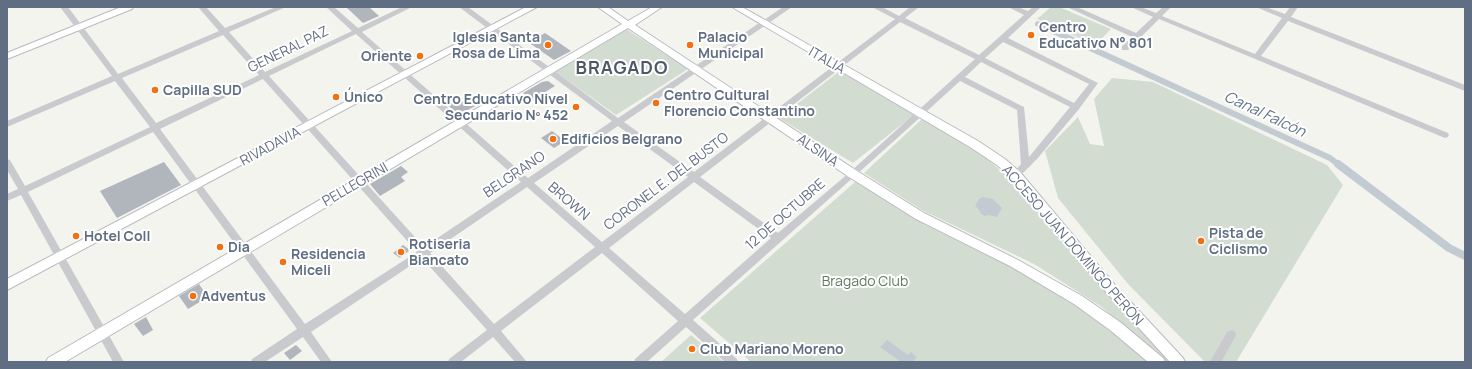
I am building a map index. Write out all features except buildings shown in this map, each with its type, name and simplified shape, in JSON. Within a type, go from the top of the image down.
[{"type":"main road","points":[[7,56],[130,7]]},
{"type":"main road","name":"RIVADAVIA","points":[[7,285],[533,7]]},
{"type":"main road","name":"ALSINA","points":[[602,7],[853,174]]},
{"type":"main road","name":"PELLEGRINI","points":[[53,362],[658,7]]},
{"type":"main road","name":"ITALIA","points":[[736,7],[919,113]]},
{"type":"main road","name":"ACCESO JUAN DOMINGO PERÓN","points":[[919,113],[974,144],[1001,162],[1016,175],[1111,289],[1178,362]]},
{"type":"main road","name":"ACCESO JUAN DOMINGO PERÓN","points":[[853,174],[925,218],[1014,263],[1078,300],[1115,326],[1158,362]]},
{"type":"street","points":[[64,7],[198,184],[327,362]]},
{"type":"street","points":[[202,7],[522,362]]},
{"type":"street","points":[[7,124],[282,7]]},
{"type":"street","name":"BROWN","points":[[330,7],[733,362]]},
{"type":"street","name":"GENERAL PAZ","points":[[7,198],[408,7]]},
{"type":"street","points":[[463,7],[548,71],[778,238]]},
{"type":"street","name":"BELGRANO","points":[[256,362],[424,252],[788,7]]},
{"type":"street","points":[[876,7],[1076,108]]},
{"type":"street","name":"CORONEL E. DEL BUSTO","points":[[453,362],[915,7]]},
{"type":"street","points":[[1012,7],[1028,14]]},
{"type":"street","name":"12 DE OCTUBRE","points":[[640,362],[685,320],[853,174],[959,76],[1037,7]]},
{"type":"street","points":[[1071,7],[1137,36]]},
{"type":"street","points":[[1135,7],[1445,135]]},
{"type":"street","points":[[1126,48],[1167,7]]},
{"type":"street","points":[[1260,7],[1465,88]]},
{"type":"street","points":[[1256,57],[1294,7]]},
{"type":"street","points":[[1002,38],[1094,83],[1076,108],[1034,157],[1016,175]]},
{"type":"street","points":[[959,76],[1021,109],[1025,165]]},
{"type":"street","points":[[7,162],[119,362]]},
{"type":"street","points":[[1215,362],[1231,335]]},
{"type":"green space","points":[[1051,7],[1059,7],[1111,29],[1095,45],[1037,19]]},
{"type":"green space","points":[[626,29],[688,69],[616,115],[553,70]]},
{"type":"green space","points":[[841,70],[915,114],[853,163],[779,118]]},
{"type":"green space","name":"Pista de Ciclismo","points":[[1112,78],[1153,82],[1327,165],[1343,185],[1236,362],[1205,362],[1128,284],[1058,198],[1045,151],[1078,117],[1090,144],[1104,146],[1094,99]]},
{"type":"green space","points":[[922,119],[985,157],[1008,177],[1061,240],[1138,325],[1175,362],[1164,362],[1102,307],[1034,264],[922,210],[864,173]]},
{"type":"green space","name":"Bragado Club","points":[[855,182],[863,182],[925,225],[1011,267],[1100,318],[1153,362],[751,362],[700,318]]},
{"type":"green space","name":"Club Mariano Moreno","points":[[691,335],[724,362],[661,362]]},
{"type":"shaded area","points":[[982,197],[993,199],[1002,208],[997,217],[989,215],[985,216],[981,214],[975,206]]},
{"type":"shaded area","points":[[887,340],[908,355],[911,352],[917,357],[912,362],[901,362],[880,347]]},
{"type":"waterway","name":"Canal Falcón","points":[[1038,24],[1330,158],[1339,165]]},
{"type":"waterway","name":"Canal Falcón","points":[[1338,164],[1449,248],[1465,256]]},
{"type":"place","name":"Centro Educativo N° 801","points":[[1031,35]]},
{"type":"place","name":"Iglesia Santa Rosa de Lima","points":[[548,45]]},
{"type":"place","name":"Palacio Municipal","points":[[690,45]]},
{"type":"place","name":"Oriente","points":[[420,56]]},
{"type":"place","name":"Capilla SUD","points":[[155,90]]},
{"type":"place","name":"Único","points":[[336,97]]},
{"type":"place","name":"Centro Cultural Florencio Constantino","points":[[656,103]]},
{"type":"place","name":"Centro Educativo Nivel Secundario Nº 452","points":[[576,107]]},
{"type":"place","name":"Edificios Belgrano","points":[[553,139]]},
{"type":"place","name":"Hotel Coll","points":[[76,236]]},
{"type":"place","name":"Pista de Ciclismo","points":[[1201,241]]},
{"type":"place","name":"Dia","points":[[220,247]]},
{"type":"place","name":"Rotiseria Biancato","points":[[401,252]]},
{"type":"place","name":"Residencia Miceli","points":[[283,262]]},
{"type":"place","name":"Adventus","points":[[193,296]]},
{"type":"place","name":"Club Mariano Moreno","points":[[692,349]]},
{"type":"district","name":"BRAGADO","points":[[622,68]]}]
